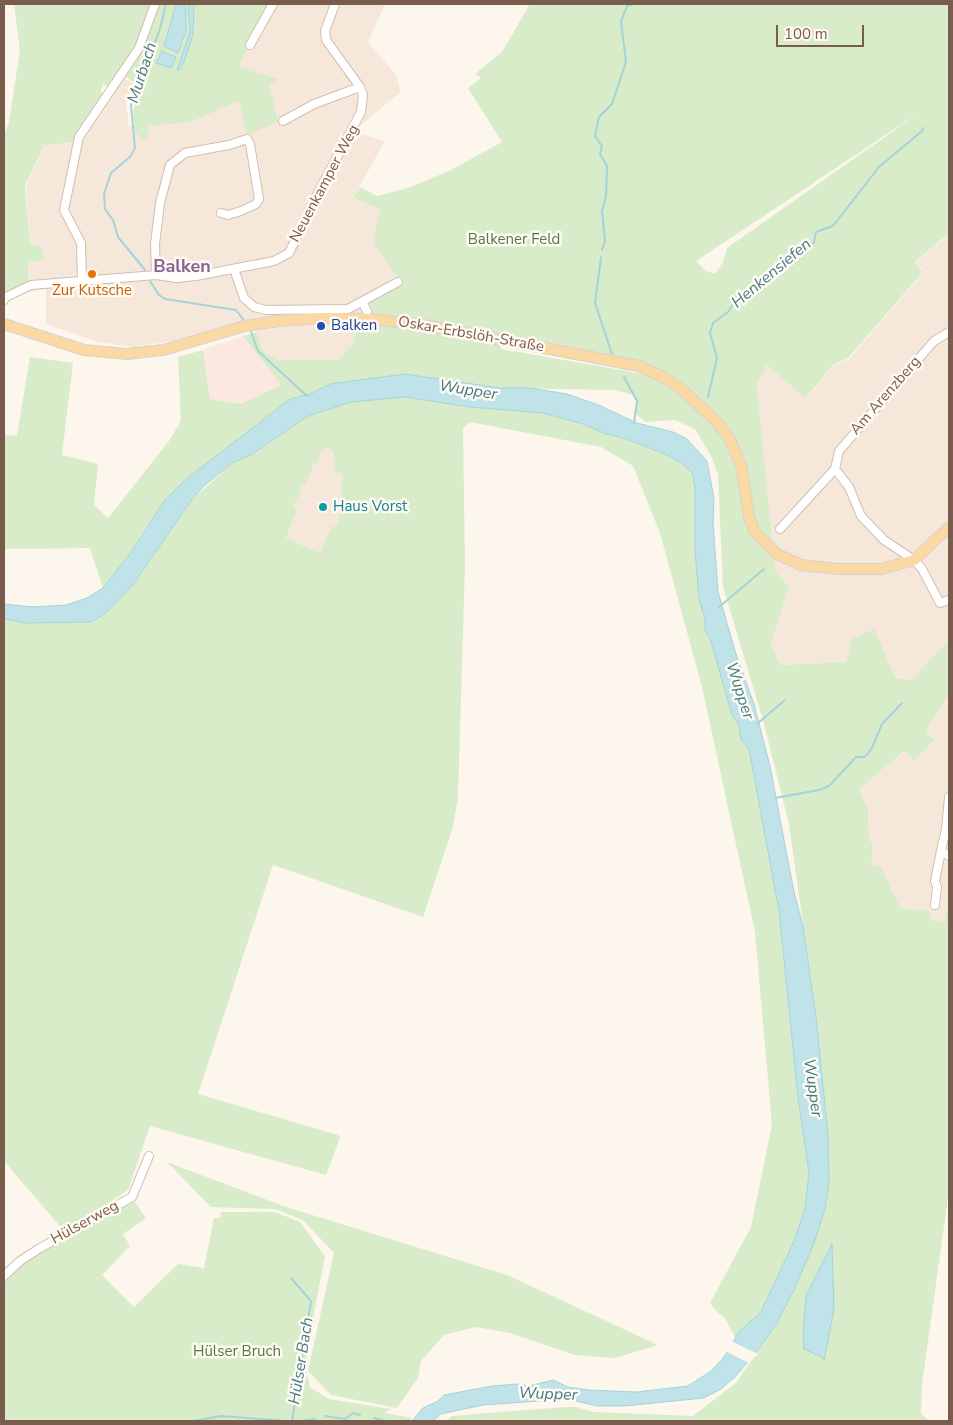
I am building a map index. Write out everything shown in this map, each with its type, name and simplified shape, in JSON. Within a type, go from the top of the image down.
[{"type":"main road","name":"Oskar-Erbslöh-Straße","points":[[4,324],[64,345],[115,354],[163,350],[249,325],[322,318],[390,321],[620,362],[649,370],[680,388],[715,420],[728,436],[741,465],[749,517],[754,531],[777,554],[801,565],[838,569],[881,569],[914,560]]},
{"type":"main road","points":[[914,560],[949,527]]},
{"type":"street","points":[[82,281],[82,243],[64,210],[79,137],[139,48],[155,4]]},
{"type":"street","points":[[250,45],[273,4]]},
{"type":"street","points":[[283,121],[314,104],[360,87],[326,40],[325,31],[335,4]]},
{"type":"street","name":"Neuenkamper Weg","points":[[234,269],[275,261],[289,253],[319,191],[358,121],[363,95],[360,87]]},
{"type":"street","points":[[156,276],[155,244],[160,203],[170,165],[185,153],[229,145],[247,139],[250,144],[259,199],[256,204],[240,211],[228,215],[221,213]]},
{"type":"street","points":[[4,300],[6,297],[31,285],[156,276],[186,277],[234,269],[244,298],[254,307],[307,311],[348,309],[398,282]]},
{"type":"street","points":[[362,302],[367,311]]},
{"type":"street","name":"Am Arenzberg","points":[[780,529],[836,469],[839,451],[934,341],[949,332]]},
{"type":"street","points":[[836,469],[849,486],[861,516],[884,540],[914,560],[922,569],[940,603],[949,600]]},
{"type":"street","points":[[935,905],[937,887],[935,881],[946,829],[949,797]]},
{"type":"street","points":[[941,851],[949,856]]},
{"type":"street","name":"Hülserweg","points":[[4,1276],[20,1260],[132,1197],[149,1156]]},
{"type":"shaded area","points":[[269,4],[385,4],[368,42],[396,75],[401,92],[361,125],[361,134],[385,141],[353,198],[380,209],[376,237],[400,279],[371,314],[355,313],[354,342],[338,360],[278,360],[262,351],[252,318],[172,341],[133,347],[98,342],[46,324],[46,289],[31,292],[28,263],[44,260],[42,246],[30,244],[26,186],[45,146],[74,143],[120,76],[133,83],[126,102],[129,126],[191,122],[240,100],[247,135],[277,121],[269,85],[279,79],[239,67],[247,49],[246,42]]},
{"type":"shaded area","points":[[949,234],[949,640],[911,680],[846,662],[780,665],[771,644],[789,587],[774,570],[757,385],[767,365],[807,398],[832,367],[850,358],[924,272],[916,262]]},
{"type":"shaded area","points":[[243,336],[281,385],[241,404],[210,399],[203,350]]},
{"type":"shaded area","points":[[326,448],[330,448],[333,452],[335,460],[333,471],[342,473],[341,495],[338,521],[335,527],[331,527],[320,553],[286,538],[297,510],[293,506],[301,492],[299,490],[302,484],[305,485],[311,464]]},
{"type":"shaded area","points":[[949,694],[949,901],[944,922],[933,921],[929,910],[901,909],[881,867],[870,866],[873,844],[869,842],[868,810],[859,789],[906,751],[914,762],[934,741],[926,731]]},
{"type":"green space","points":[[14,4],[149,4],[150,8],[157,4],[176,4],[168,33],[183,44],[186,32],[185,4],[188,4],[190,32],[177,70],[179,70],[193,35],[194,4],[269,4],[246,42],[247,49],[239,67],[279,79],[269,85],[278,121],[247,136],[239,101],[191,122],[149,126],[146,139],[141,139],[135,131],[133,116],[135,101],[145,71],[135,83],[121,74],[111,89],[103,84],[101,91],[104,97],[85,132],[74,142],[44,146],[25,186],[30,244],[42,246],[44,260],[28,263],[29,285],[4,294],[4,135],[9,122],[20,50]]},
{"type":"green space","name":"Balkener Feld","points":[[530,4],[949,4],[949,233],[915,262],[923,272],[849,357],[832,366],[806,398],[767,365],[757,385],[775,571],[789,587],[771,644],[780,665],[846,662],[852,639],[874,629],[895,677],[911,680],[949,640],[949,694],[926,731],[934,740],[914,762],[905,751],[859,789],[868,810],[869,841],[873,843],[871,865],[881,867],[901,909],[929,910],[933,921],[944,922],[949,901],[949,1191],[922,1384],[921,1414],[930,1421],[446,1421],[452,1416],[565,1407],[576,1407],[593,1412],[693,1416],[736,1383],[777,1323],[793,1292],[825,1209],[829,1181],[828,1135],[816,1017],[789,824],[763,720],[723,587],[718,474],[711,456],[695,429],[675,420],[645,422],[634,412],[638,401],[634,395],[615,390],[500,388],[405,374],[330,384],[310,394],[290,399],[185,480],[147,525],[129,555],[103,588],[90,548],[4,549],[4,435],[17,436],[30,357],[73,363],[62,455],[98,464],[94,505],[108,518],[169,441],[181,421],[178,357],[203,350],[210,399],[241,404],[281,385],[243,336],[257,332],[262,351],[278,360],[338,360],[354,342],[355,313],[371,314],[371,301],[398,279],[375,245],[374,238],[380,209],[353,198],[360,187],[377,196],[408,188],[451,170],[502,142],[468,88],[481,78],[475,74],[502,52]],"holes":[[[926,108],[727,248],[723,262],[715,274],[706,271],[696,261]],[[503,338],[645,364],[644,374],[501,349]]]},
{"type":"green space","name":"Hülser Bruch","points":[[387,397],[405,397],[470,407],[543,413],[583,424],[603,433],[626,439],[665,454],[680,462],[692,472],[695,488],[699,599],[705,619],[705,631],[710,638],[732,715],[739,725],[741,739],[749,749],[779,911],[798,1097],[809,1173],[805,1208],[795,1239],[761,1312],[739,1332],[736,1339],[725,1318],[710,1303],[751,1227],[772,1125],[755,932],[702,687],[660,533],[633,466],[601,447],[470,422],[463,428],[465,566],[458,796],[453,827],[423,917],[273,865],[198,1094],[338,1135],[340,1138],[326,1175],[150,1126],[128,1190],[73,1227],[130,1195],[146,1218],[123,1234],[130,1246],[102,1275],[134,1307],[178,1264],[204,1268],[214,1218],[220,1218],[221,1212],[275,1212],[300,1222],[325,1256],[307,1350],[306,1371],[310,1387],[329,1399],[391,1409],[385,1413],[412,1418],[409,1421],[4,1421],[4,1272],[21,1256],[65,1232],[4,1161],[4,619],[26,623],[91,622],[106,613],[132,586],[190,502],[232,463],[251,455],[308,416],[351,402]],"holes":[[[326,448],[330,448],[335,460],[333,473],[342,473],[341,495],[338,521],[335,527],[331,527],[320,553],[286,538],[297,510],[293,506],[302,491],[299,490],[302,484],[305,485],[313,467],[311,464],[318,462],[319,455]]]},
{"type":"green space","points":[[167,1162],[286,1207],[507,1275],[658,1345],[615,1358],[575,1355],[510,1333],[476,1327],[444,1335],[421,1361],[418,1378],[397,1408],[331,1395],[308,1371],[334,1253],[304,1221],[276,1209],[211,1207]]},
{"type":"water","points":[[176,4],[185,4],[186,16],[186,32],[178,53],[164,46]]},
{"type":"water","points":[[188,4],[194,4],[193,35],[184,62],[179,70],[177,70],[190,32]]},
{"type":"water","points":[[162,51],[176,57],[171,68],[156,63]]},
{"type":"water","name":"Wupper","points":[[405,374],[500,388],[530,388],[567,394],[601,406],[637,423],[673,432],[687,439],[707,461],[714,498],[713,522],[718,592],[736,654],[754,704],[770,766],[794,892],[803,926],[816,1017],[828,1135],[829,1181],[825,1209],[813,1246],[777,1323],[758,1350],[734,1378],[721,1389],[704,1398],[624,1406],[598,1406],[567,1399],[483,1405],[441,1414],[433,1421],[412,1421],[423,1408],[438,1401],[444,1395],[492,1386],[517,1384],[529,1386],[553,1380],[568,1387],[589,1390],[637,1392],[688,1386],[711,1371],[724,1357],[739,1332],[761,1312],[795,1239],[805,1208],[809,1173],[798,1097],[779,911],[749,749],[741,739],[739,725],[732,715],[710,638],[705,631],[705,619],[699,599],[695,551],[695,488],[692,472],[680,462],[665,454],[626,439],[603,433],[583,424],[543,413],[470,407],[405,397],[351,402],[308,416],[251,455],[232,463],[204,486],[190,502],[132,586],[106,613],[91,622],[26,623],[4,619],[4,604],[32,607],[66,605],[87,598],[103,588],[129,555],[164,501],[185,480],[290,399],[310,394],[330,384]]},
{"type":"water","points":[[832,1244],[834,1309],[824,1361],[822,1357],[804,1349],[803,1335],[806,1296]]},
{"type":"pier","points":[[731,1341],[758,1354],[749,1363],[725,1351]]},
{"type":"waterway","name":"Murbach","points":[[145,270],[118,237],[113,220],[105,209],[104,194],[111,173],[130,157],[135,148],[131,105],[160,29],[166,4]]},
{"type":"waterway","points":[[602,250],[605,241],[602,211],[606,196],[607,166],[600,154],[602,146],[595,136],[599,117],[612,104],[626,62],[621,21],[627,6],[633,4]]},
{"type":"waterway","name":"Henkensiefen","points":[[708,397],[717,358],[710,333],[713,323],[728,312],[736,300],[814,242],[816,232],[833,226],[879,167],[922,131],[923,128]]},
{"type":"waterway","points":[[601,257],[595,303],[612,354]]},
{"type":"waterway","name":"Murbach","points":[[150,281],[159,295],[165,299],[236,310],[246,323]]},
{"type":"waterway","name":"Murbach","points":[[250,329],[258,351],[307,396]]},
{"type":"waterway","points":[[624,377],[637,401],[634,423]]},
{"type":"waterway","name":"Henkensiefen","points":[[719,607],[764,569]]},
{"type":"waterway","name":"Wupper","points":[[758,723],[785,700]]},
{"type":"waterway","points":[[775,798],[819,790],[829,786],[856,757],[865,757],[872,748],[882,724],[902,703]]},
{"type":"waterway","name":"Hülser Bach","points":[[291,1278],[311,1301],[292,1421]]},
{"type":"waterway","name":"Hülser Bach","points":[[325,1416],[345,1419],[353,1413],[360,1415]]},
{"type":"waterway","points":[[193,1421],[221,1416],[286,1421]]},
{"type":"waterway","name":"Hülser Bach","points":[[374,1418],[385,1421]]},
{"type":"waterway","name":"Hülser Bach","points":[[300,1421],[315,1419]]},
{"type":"place","name":"Zur Kutsche","points":[[92,274]]},
{"type":"place","name":"Balken","points":[[321,326]]},
{"type":"place","name":"Haus Vorst","points":[[323,507]]},
{"type":"district","name":"Balken","points":[[182,268]]}]
